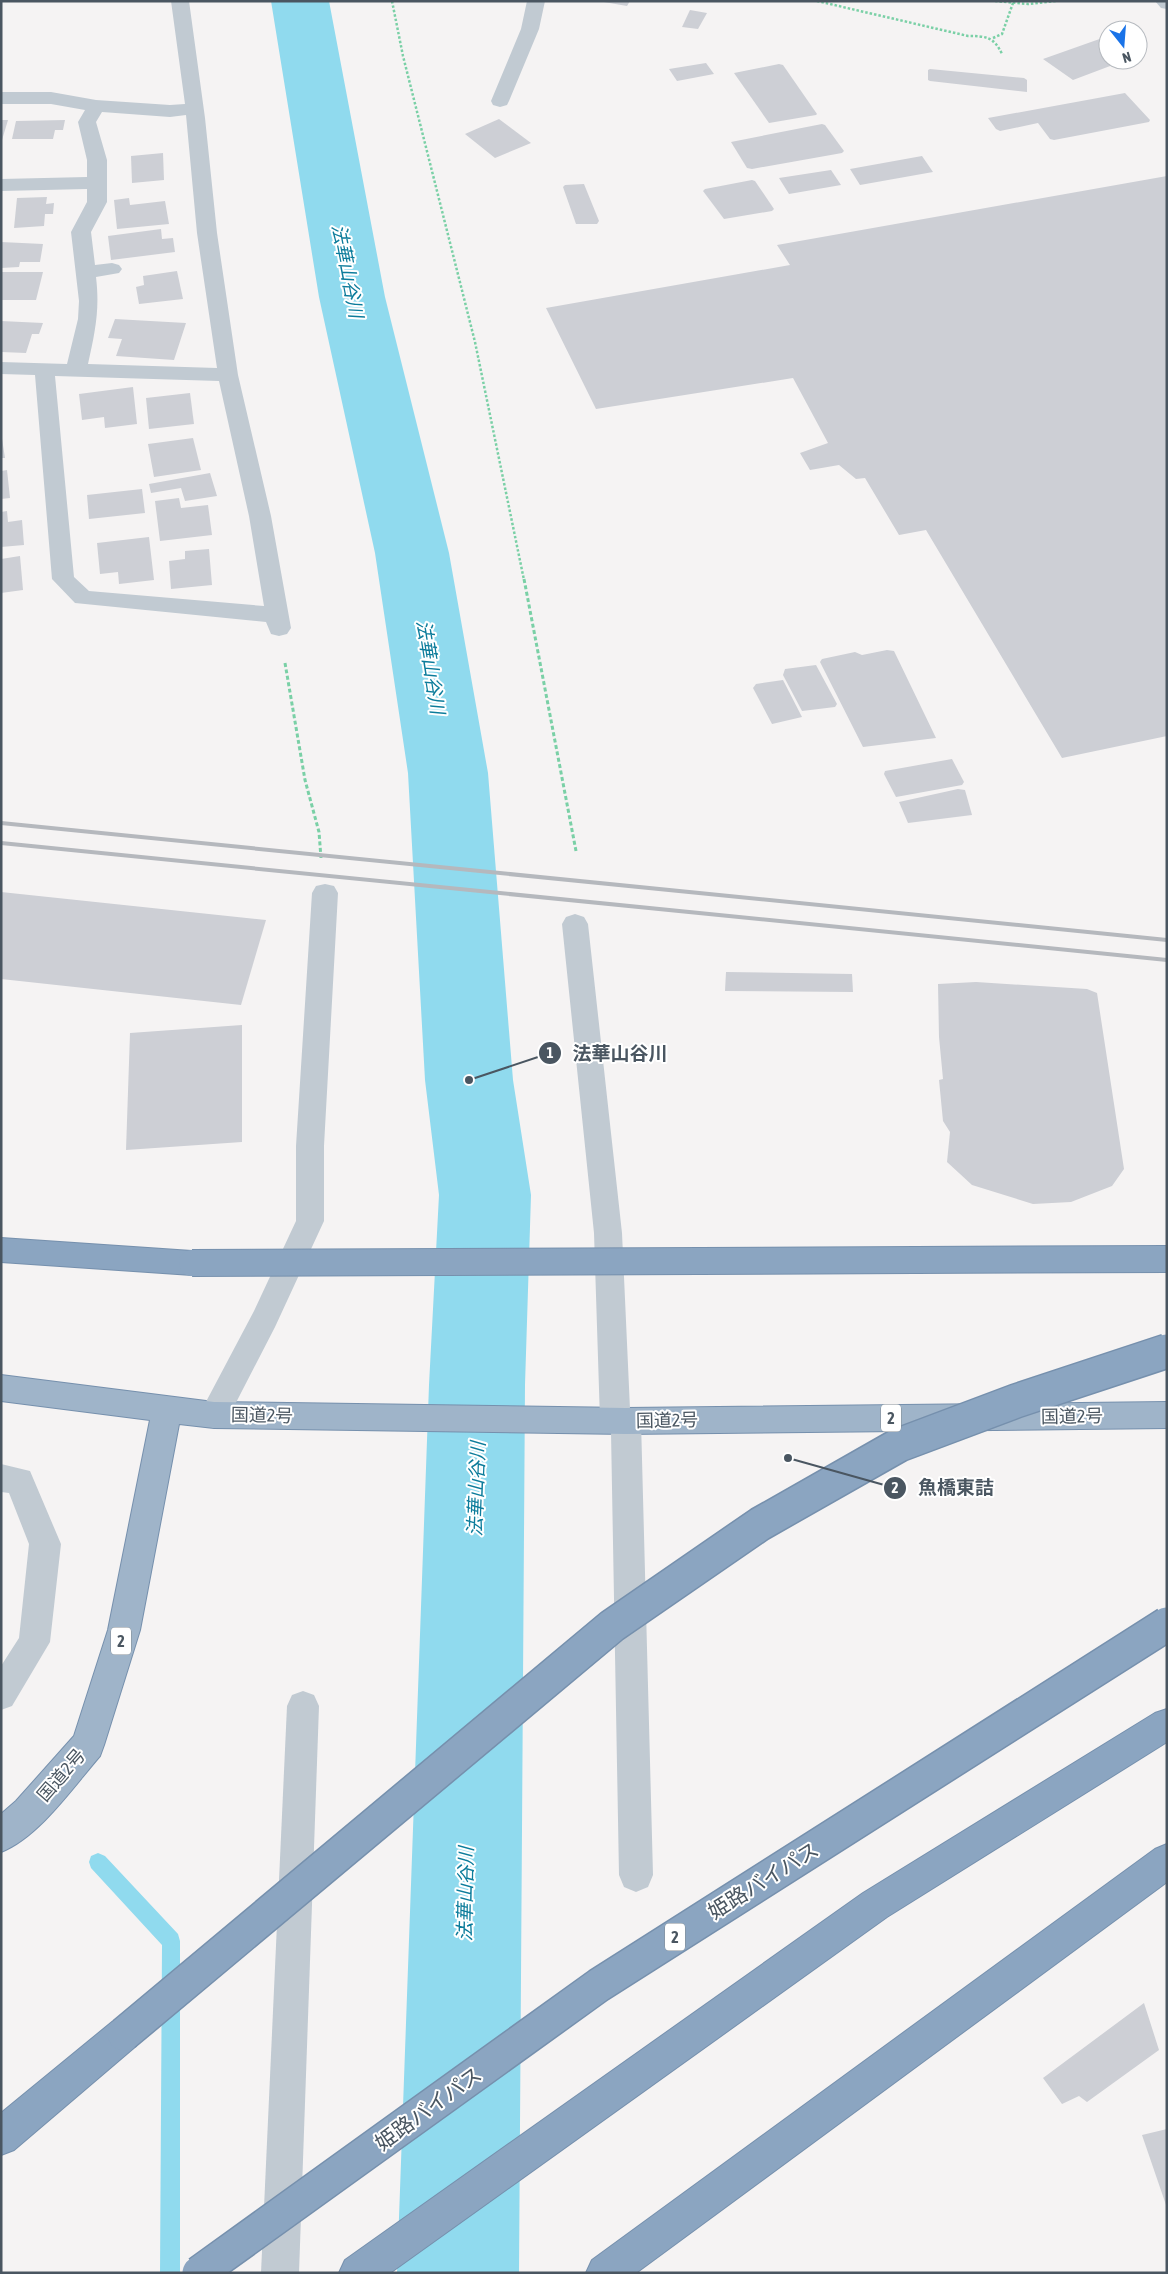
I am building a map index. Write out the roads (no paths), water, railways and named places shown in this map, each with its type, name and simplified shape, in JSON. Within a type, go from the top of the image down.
[{"type":"highway","points":[[1,1250],[192,1263],[1167,1259]]},
{"type":"highway","points":[[1,2137],[612,1626],[760,1524],[899,1445],[1016,1401],[1167,1350]]},
{"type":"highway","name":"国道2号","points":[[1,1388],[214,1415],[621,1420],[1167,1415]]},
{"type":"highway","name":"国道2号","points":[[1,1836],[28,1813],[88,1745],[124,1630],[166,1410]]},
{"type":"highway","name":"姫路バイパス","points":[[199,2273],[599,1985],[1167,1624]]},
{"type":"highway","points":[[358,2273],[875,1905],[1167,1724]]},
{"type":"highway","points":[[604,2273],[1167,1860]]},
{"type":"street","points":[[45,370],[45,393],[63,579],[83,598],[278,621],[260,516],[228,375],[207,234],[194,108],[180,1]]},
{"type":"street","points":[[500,101],[530,29],[536,1]]},
{"type":"street","points":[[1164,1],[1167,4]]},
{"type":"street","points":[[1,98],[51,98],[96,106],[170,111],[194,108]]},
{"type":"street","points":[[76,371],[88,319],[89,301],[81,232],[97,202],[97,160],[86,122],[96,106]]},
{"type":"street","points":[[1,185],[97,183]]},
{"type":"street","points":[[86,272],[112,269]]},
{"type":"street","points":[[1,368],[228,375]]},
{"type":"street","points":[[214,1415],[265,1318],[310,1222],[310,1146],[325,893]]},
{"type":"street","points":[[576,924],[608,1233],[621,1420],[636,1875]]},
{"type":"street","points":[[1,1478],[19,1481],[44,1544],[34,1642],[1,1695]]},
{"type":"street","points":[[280,2273],[303,1706]]},
{"type":"waterway","name":"法華山谷川","points":[[300,1],[352,297],[412,553],[448,773],[469,1080],[485,1195],[477,1385],[458,2273]]},
{"type":"waterway","points":[[98,1862],[171,1941],[170,2273]]},
{"type":"railway","points":[[1,823],[1167,940]]},
{"type":"railway","points":[[1,843],[1167,960]]},
{"type":"place","name":"法華山谷川","points":[[469,1080]]},
{"type":"place","name":"魚橋東詰","points":[[788,1458]]}]
